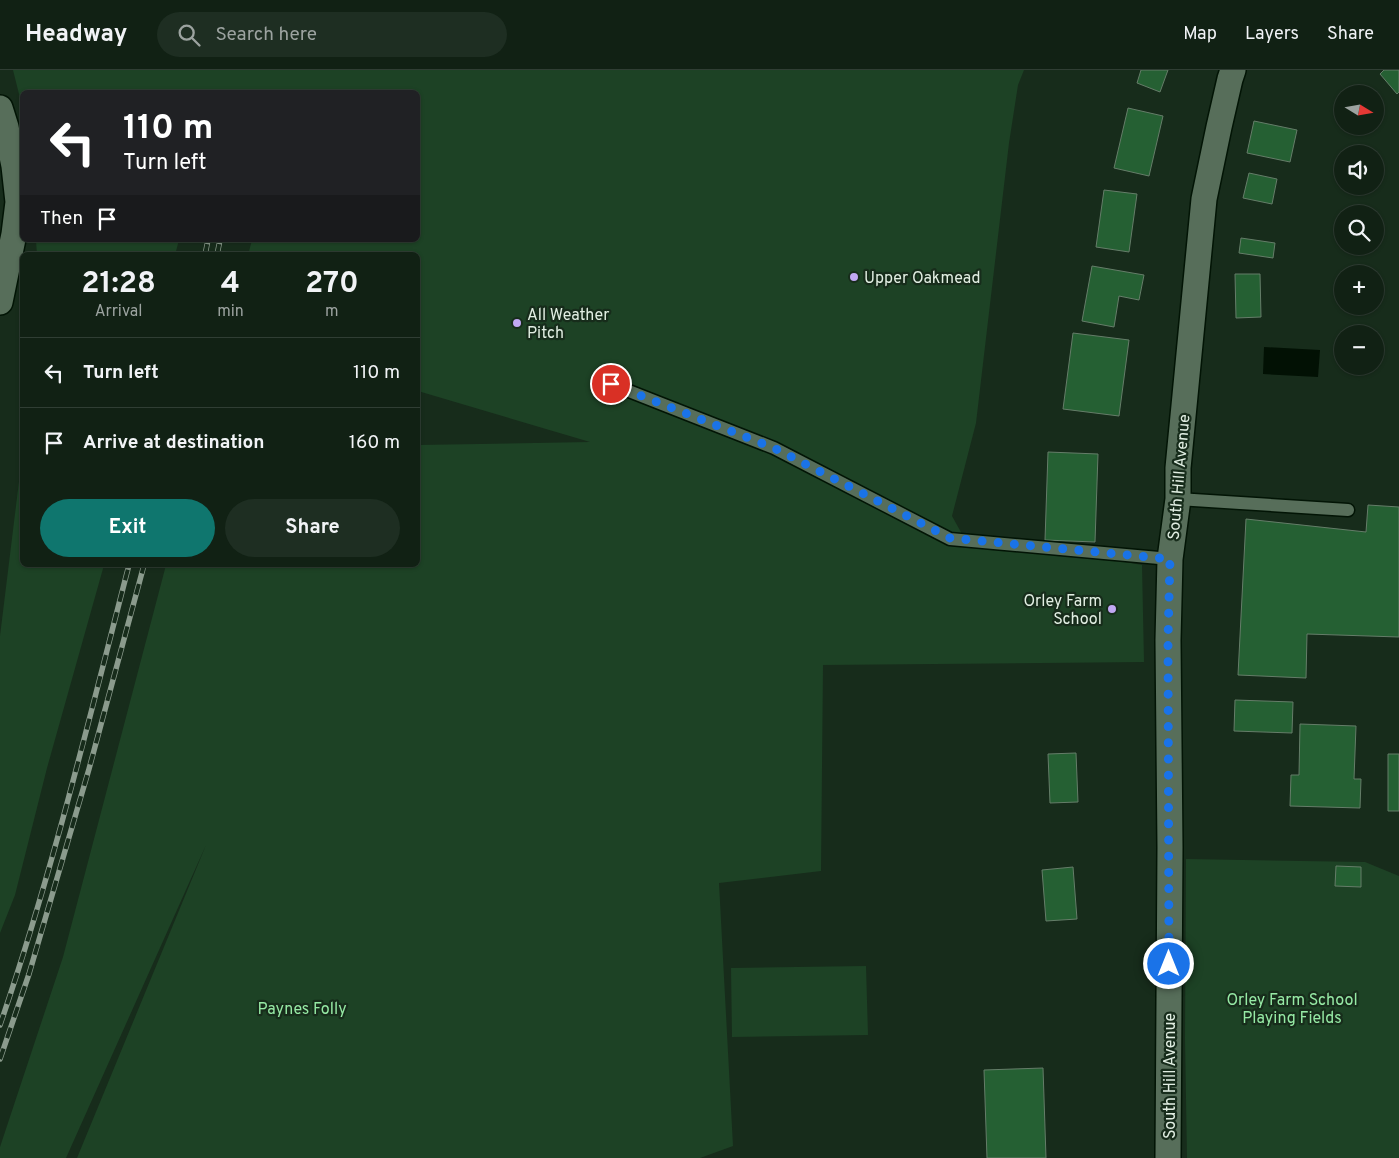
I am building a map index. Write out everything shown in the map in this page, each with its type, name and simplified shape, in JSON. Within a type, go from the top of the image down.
[{"type":"street","name":"South Hill Avenue","points":[[1168,1158],[1170,847],[1168,640],[1170,559],[1178,498],[1178,468],[1204,199],[1230,79],[1234,70]]},
{"type":"street","points":[[0,108],[8,137],[18,202],[14,234],[0,299]]},
{"type":"lane","points":[[611,384],[774,448],[950,538],[1170,559]]},
{"type":"lane","points":[[1178,498],[1348,510]]},
{"type":"green space","name":"Paynes Folly","points":[[13,70],[1024,70],[1018,85],[1009,143],[976,423],[952,516],[962,534],[1142,565],[1144,662],[823,665],[821,871],[719,883],[733,1146],[700,1158],[77,1158],[206,845],[66,1158],[0,1158],[0,1147],[63,957],[165,567],[420,567],[420,445],[590,442],[420,392],[420,252],[249,252],[251,242],[420,242],[420,90],[20,90],[20,98]]},
{"type":"green space","points":[[36,242],[178,242],[176,252],[37,252]]},
{"type":"green space","points":[[20,473],[20,567],[103,567],[47,768],[15,895],[0,933],[0,636]]},
{"type":"green space","name":"Orley Farm School Playing Fields","points":[[1186,859],[1365,862],[1399,876],[1399,1158],[1187,1158],[1185,1038]]},
{"type":"green space","points":[[866,966],[868,1035],[732,1037],[731,968]]},
{"type":"shaded area","points":[[1264,347],[1320,350],[1318,377],[1263,374]]},
{"type":"building","points":[[1141,70],[1168,70],[1160,92],[1137,83]]},
{"type":"building","points":[[1384,70],[1399,70],[1399,92],[1397,94],[1380,74]]},
{"type":"building","points":[[1128,108],[1163,116],[1149,176],[1114,168]]},
{"type":"building","points":[[1254,121],[1297,130],[1290,162],[1247,153]]},
{"type":"building","points":[[1249,173],[1277,179],[1272,204],[1243,198]]},
{"type":"building","points":[[1104,190],[1137,194],[1129,252],[1096,247]]},
{"type":"building","points":[[1241,238],[1275,243],[1273,258],[1239,253]]},
{"type":"building","points":[[1092,266],[1144,275],[1139,300],[1119,296],[1114,327],[1082,321]]},
{"type":"building","points":[[1235,274],[1260,274],[1261,317],[1236,318]]},
{"type":"building","points":[[1073,333],[1129,340],[1119,416],[1063,409]]},
{"type":"building","name":"Orley Farm School","points":[[1048,452],[1098,454],[1095,542],[1045,540]]},
{"type":"building","points":[[1368,505],[1399,507],[1399,637],[1307,634],[1306,678],[1238,675],[1246,519],[1366,532]]},
{"type":"building","points":[[1235,700],[1293,702],[1292,733],[1234,731]]},
{"type":"building","points":[[1300,724],[1356,726],[1354,779],[1361,779],[1360,808],[1290,806],[1291,775],[1299,775]]},
{"type":"building","points":[[1076,753],[1078,802],[1050,803],[1048,754]]},
{"type":"building","points":[[1388,754],[1399,754],[1399,811],[1388,811]]},
{"type":"building","points":[[1336,866],[1361,867],[1361,887],[1335,886]]},
{"type":"building","points":[[1073,867],[1077,919],[1046,921],[1042,870]]},
{"type":"building","points":[[1043,1068],[1046,1158],[987,1158],[984,1070]]},
{"type":"railway","points":[[206,252],[208,242]]},
{"type":"railway","points":[[218,252],[220,242]]},
{"type":"railway","points":[[0,1025],[53,854],[128,567]]},
{"type":"railway","points":[[0,1059],[29,974],[89,769],[143,567]]},
{"type":"place","name":"Upper Oakmead","points":[[854,277]]},
{"type":"place","name":"All Weather Pitch","points":[[517,323]]},
{"type":"place","name":"Orley Farm School","points":[[1112,609]]},
{"type":"route","points":[[611,384],[774,448],[950,538],[1170,559],[1168,640],[1169,964]]}]
